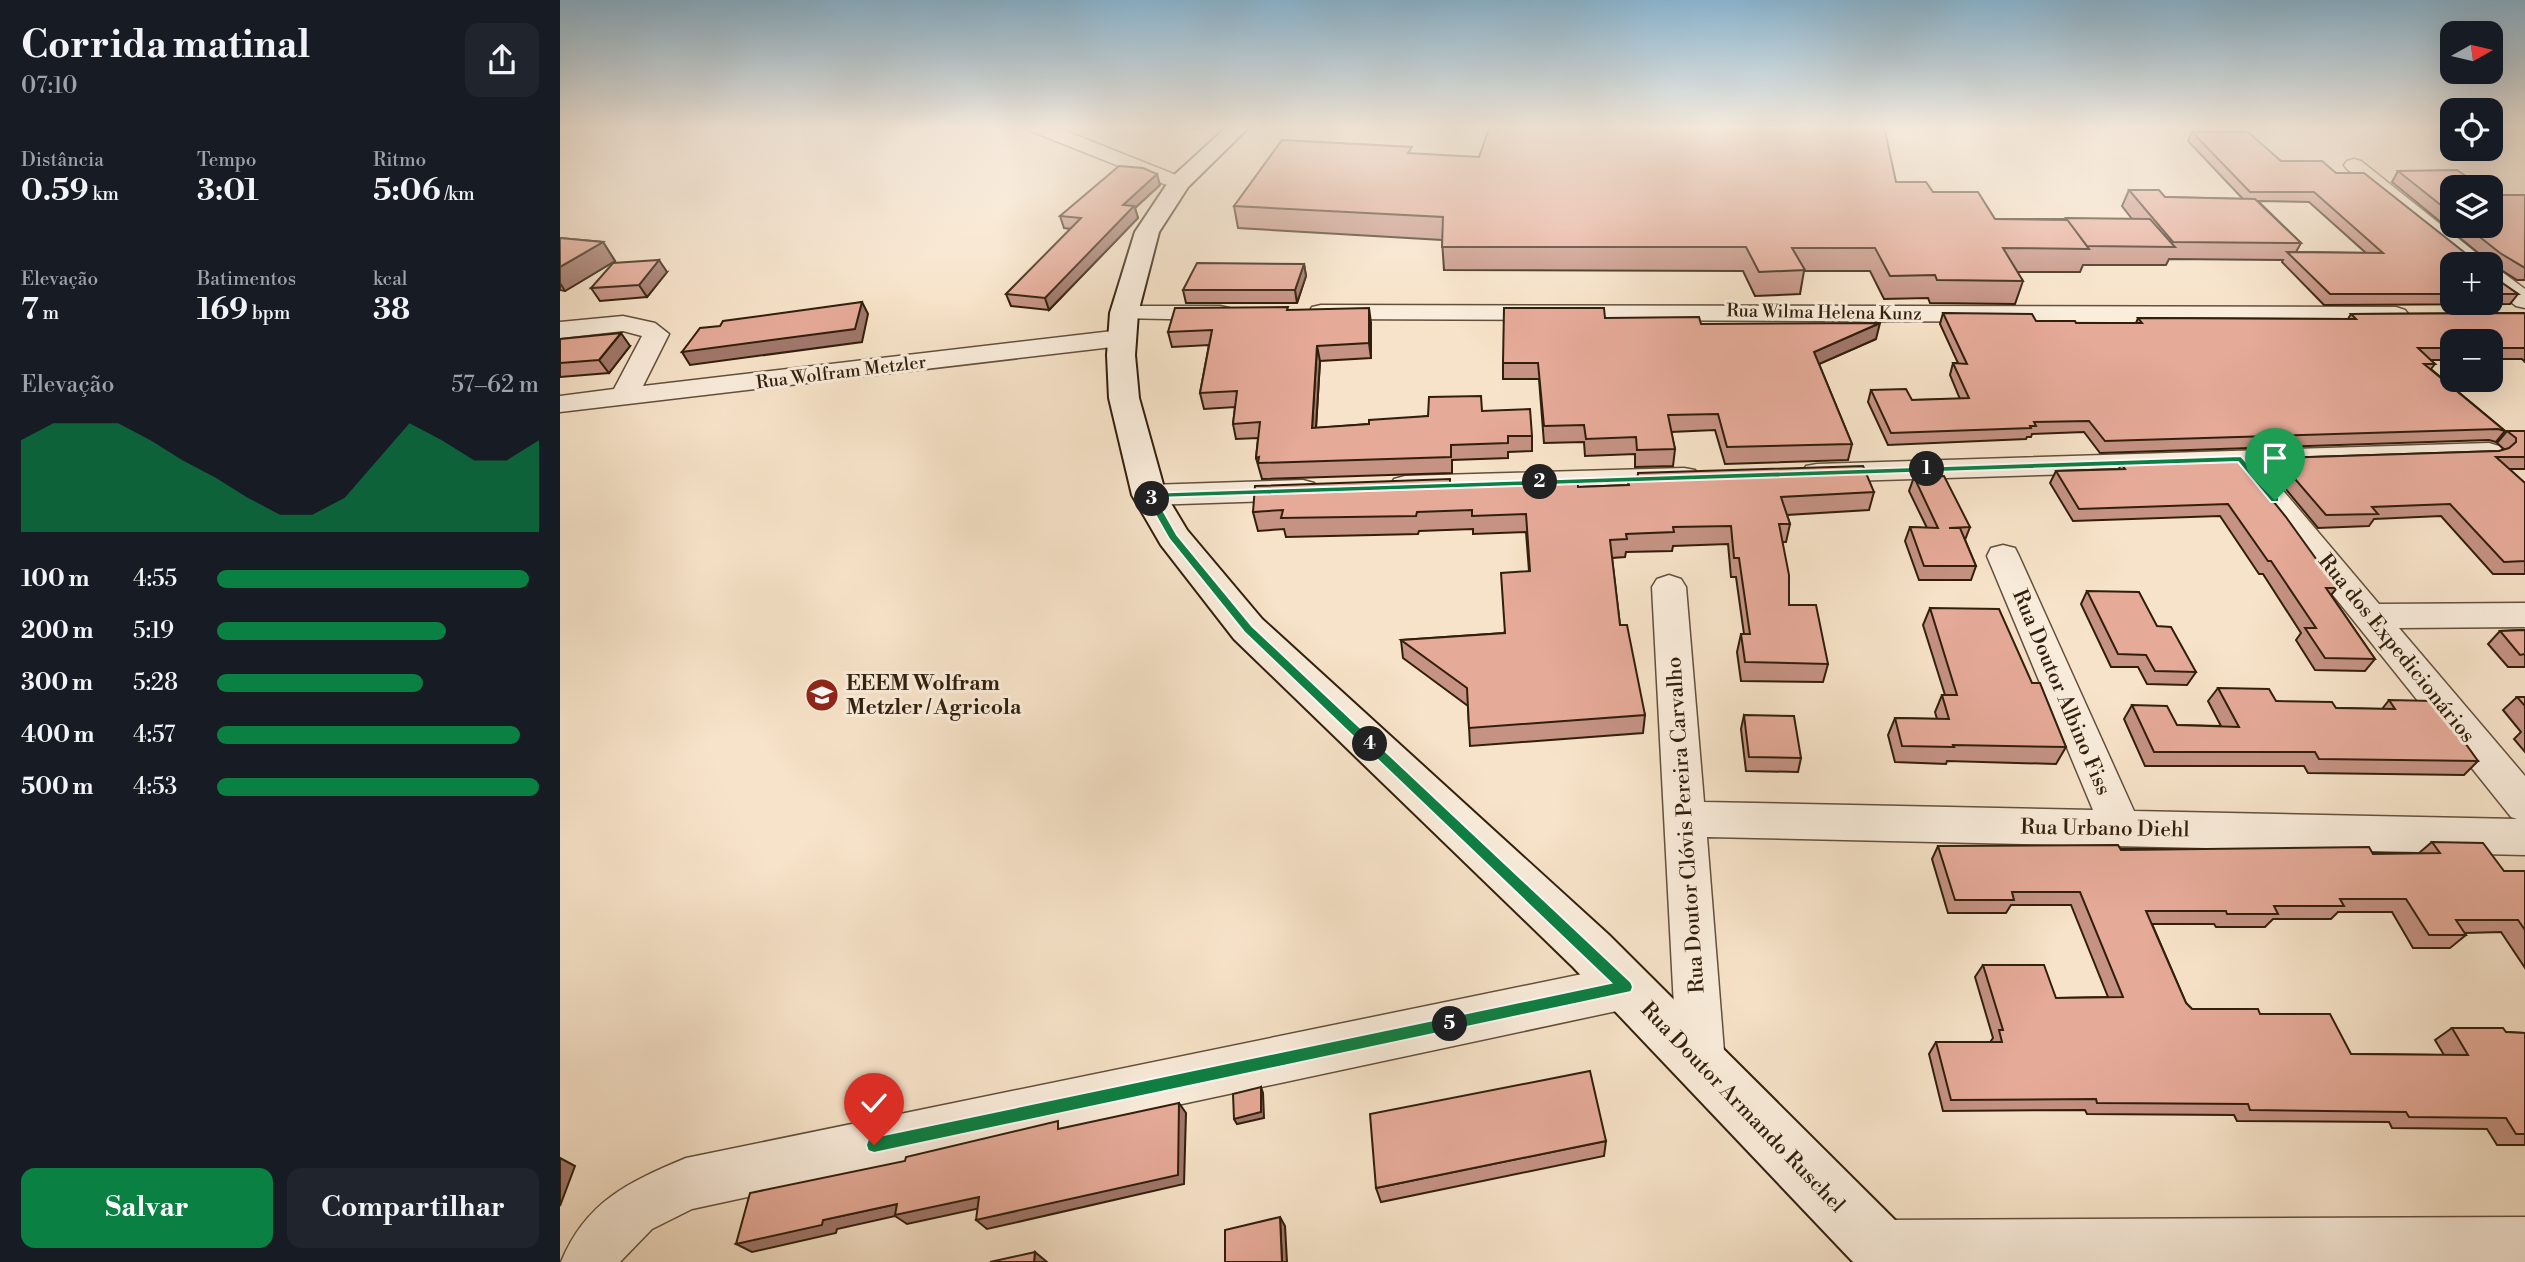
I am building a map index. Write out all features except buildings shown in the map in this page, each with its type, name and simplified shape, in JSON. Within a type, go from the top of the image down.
[{"type":"main road","name":"Rua Doutor Armando Ruschel","points":[[1178,185],[1147,232],[1122,326],[1124,398],[1149,495],[1173,537],[1248,629],[1626,987],[1887,1254]]},
{"type":"street","points":[[2379,185],[2463,252]]},
{"type":"street","points":[[2503,284],[2525,302]]},
{"type":"street","name":"Rua Wilma Helena Kunz","points":[[1304,313],[1734,311],[2109,316],[2414,315]]},
{"type":"street","points":[[1122,326],[1248,313]]},
{"type":"street","points":[[2503,314],[2525,314]]},
{"type":"street","points":[[560,330],[625,324],[645,325],[656,334],[624,397]]},
{"type":"street","name":"Rua Wolfram Metzler","points":[[560,404],[1122,326]]},
{"type":"street","points":[[1793,474],[2489,452]]},
{"type":"street","name":"Rua dos Expedicionários","points":[[2241,459],[2525,805]]},
{"type":"street","points":[[1373,488],[1709,476]]},
{"type":"street","points":[[1149,495],[1331,489]]},
{"type":"street","name":"Rua Doutor Albino Fiss","points":[[2003,556],[2121,828]]},
{"type":"street","name":"Rua Doutor Clóvis Pereira Carvalho","points":[[1669,587],[1701,1064]]},
{"type":"street","points":[[2372,616],[2525,615]]},
{"type":"street","name":"Rua Urbano Diehl","points":[[1684,819],[2525,837]]},
{"type":"street","points":[[588,1262],[598,1246],[633,1210],[686,1184],[1626,987]]},
{"type":"street","points":[[1887,1254],[2525,1244]]},
{"type":"place","name":"EEEM Wolfram Metzler / Agricola","points":[[822,695]]},
{"type":"route","points":[[874,1145],[1626,987],[1248,629],[1173,537],[1149,495],[2241,459],[2275,500]]}]
